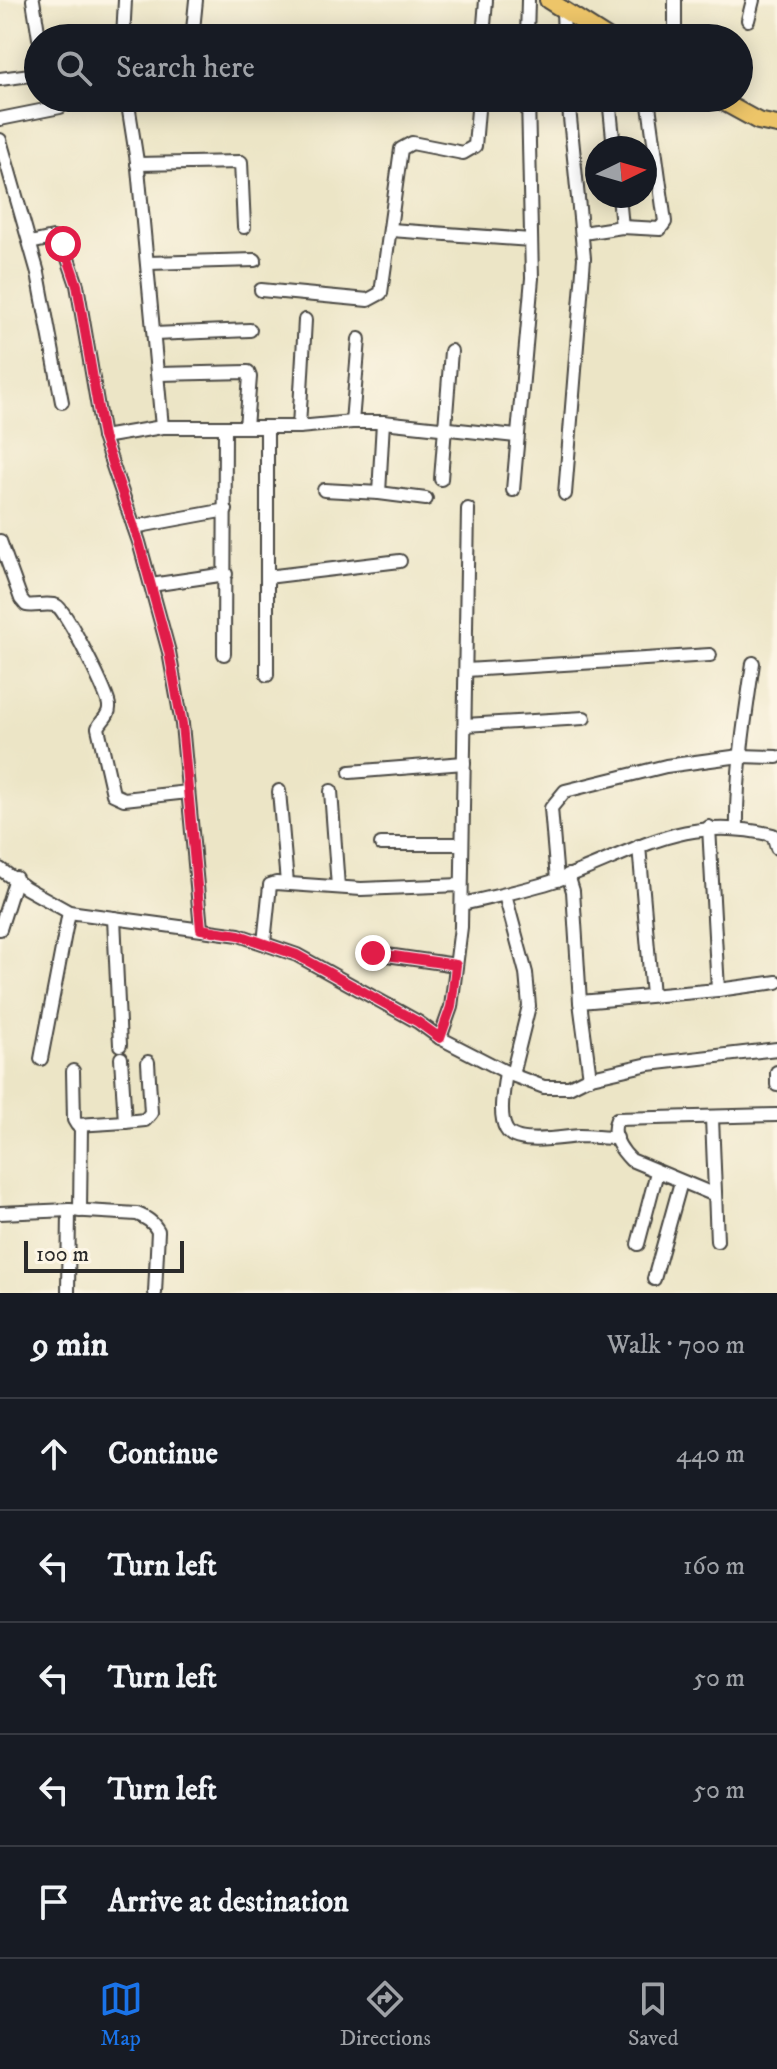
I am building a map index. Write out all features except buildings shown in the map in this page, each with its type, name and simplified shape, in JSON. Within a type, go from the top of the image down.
[{"type":"main road","points":[[548,0],[584,24]]},
{"type":"main road","points":[[742,112],[758,121],[777,125]]},
{"type":"street","points":[[33,0],[37,24]]},
{"type":"street","points":[[124,24],[125,0]]},
{"type":"street","points":[[194,24],[196,0]]},
{"type":"street","points":[[484,24],[486,0]]},
{"type":"street","points":[[527,24],[528,0]]},
{"type":"street","points":[[675,0],[675,24]]},
{"type":"street","points":[[748,20],[753,0]]},
{"type":"street","points":[[563,10],[564,24]]},
{"type":"street","points":[[0,79],[24,76]]},
{"type":"street","points":[[0,119],[35,112]]},
{"type":"street","points":[[129,112],[148,263],[162,427]]},
{"type":"street","points":[[261,290],[368,300],[376,298],[381,293],[401,149],[412,143],[470,152],[475,146],[478,112]]},
{"type":"street","points":[[513,490],[532,278],[528,112]]},
{"type":"street","points":[[565,494],[584,258],[570,112]]},
{"type":"street","points":[[610,112],[613,136]]},
{"type":"street","points":[[583,233],[622,227],[660,229],[665,222],[650,112]]},
{"type":"street","points":[[0,140],[30,243],[62,402]]},
{"type":"street","points":[[137,164],[241,162],[244,227]]},
{"type":"street","points":[[620,208],[622,227]]},
{"type":"street","points":[[391,230],[531,240]]},
{"type":"street","points":[[30,243],[53,238],[63,244],[77,285],[103,437],[134,527],[169,652],[182,724],[201,929]]},
{"type":"street","points":[[148,263],[255,260]]},
{"type":"street","points":[[299,427],[305,320]]},
{"type":"street","points":[[154,334],[250,330]]},
{"type":"street","points":[[352,422],[359,339]]},
{"type":"street","points":[[441,479],[451,351]]},
{"type":"street","points":[[158,374],[248,372],[246,427]]},
{"type":"street","points":[[103,437],[162,427],[299,427],[352,422],[383,422],[516,436]]},
{"type":"street","points":[[379,493],[383,422]]},
{"type":"street","points":[[224,654],[225,427]]},
{"type":"street","points":[[267,427],[267,675]]},
{"type":"street","points":[[324,490],[426,499]]},
{"type":"street","points":[[440,1038],[451,1007],[462,904],[468,509]]},
{"type":"street","points":[[134,527],[226,510]]},
{"type":"street","points":[[0,541],[21,599],[26,605],[50,605],[61,609],[78,636],[109,703],[107,716],[98,728],[113,794],[124,799],[188,792]]},
{"type":"street","points":[[267,577],[400,561]]},
{"type":"street","points":[[151,585],[226,574]]},
{"type":"street","points":[[466,670],[710,655]]},
{"type":"street","points":[[737,829],[736,793],[753,663]]},
{"type":"street","points":[[465,725],[584,718]]},
{"type":"street","points":[[590,1078],[580,1002],[573,891],[562,877],[551,808],[565,791],[691,761],[740,756],[777,757]]},
{"type":"street","points":[[350,772],[464,763]]},
{"type":"street","points":[[279,791],[287,883]]},
{"type":"street","points":[[331,791],[338,887]]},
{"type":"street","points":[[709,827],[718,990]]},
{"type":"street","points":[[462,904],[505,895],[562,877],[666,835],[709,827],[773,835],[777,848]]},
{"type":"street","points":[[381,844],[462,844]]},
{"type":"street","points":[[639,846],[652,995]]},
{"type":"street","points":[[0,869],[69,912],[239,935],[297,955],[418,1022],[440,1038],[509,1074],[544,1087],[569,1087],[590,1078],[649,1064],[777,1049]]},
{"type":"street","points":[[0,929],[16,878]]},
{"type":"street","points":[[264,943],[270,885],[287,883],[361,889],[461,885]]},
{"type":"street","points":[[505,895],[526,973],[529,1006],[502,1109],[505,1129],[512,1135],[548,1141],[575,1136],[617,1138]]},
{"type":"street","points":[[41,1059],[69,912]]},
{"type":"street","points":[[114,918],[125,1122]]},
{"type":"street","points":[[373,953],[456,965]]},
{"type":"street","points":[[580,1002],[777,982]]},
{"type":"street","points":[[73,1071],[74,1120],[77,1125],[145,1120],[151,1113],[148,1062]]},
{"type":"street","points":[[777,1072],[777,1085]]},
{"type":"street","points":[[715,1195],[631,1160],[621,1150],[614,1125],[617,1119],[777,1115]]},
{"type":"street","points":[[712,1118],[717,1241]]},
{"type":"street","points":[[68,1293],[81,1126]]},
{"type":"street","points":[[638,1244],[657,1172]]},
{"type":"street","points":[[654,1279],[681,1182]]},
{"type":"street","points":[[0,1213],[75,1210],[137,1214],[154,1224],[158,1243],[155,1293]]},
{"type":"route","points":[[63,244],[77,285],[103,437],[139,542],[169,652],[182,724],[201,929],[239,935],[297,955],[418,1022],[440,1038],[451,1007],[456,965],[373,953]]}]
